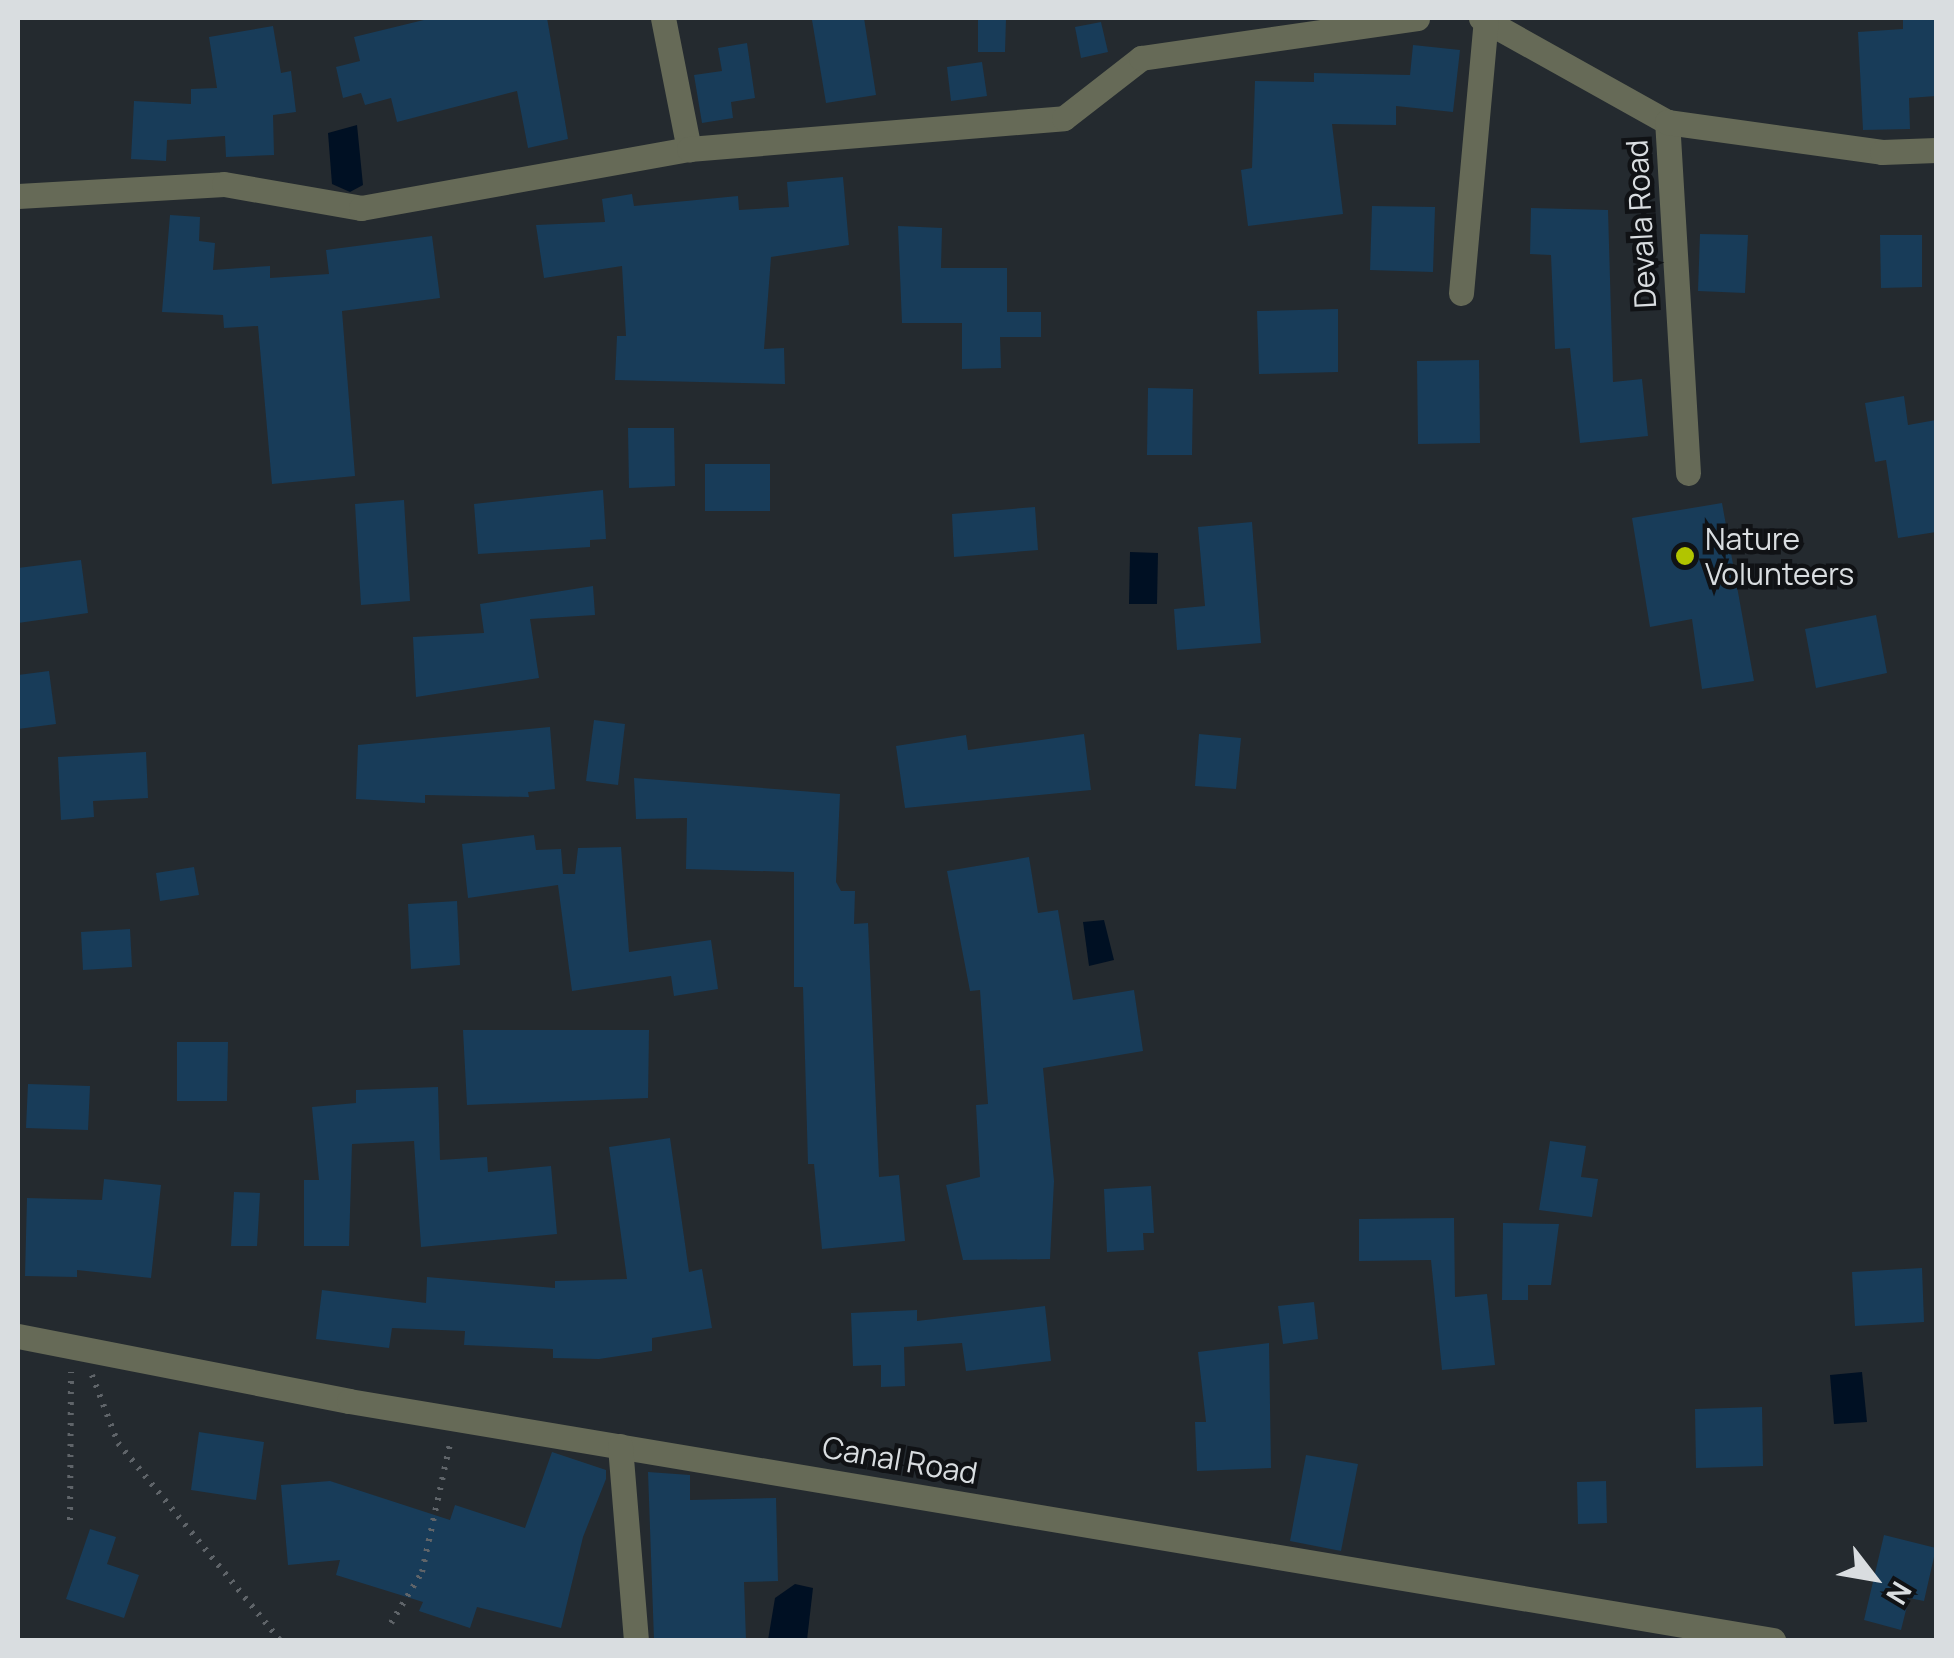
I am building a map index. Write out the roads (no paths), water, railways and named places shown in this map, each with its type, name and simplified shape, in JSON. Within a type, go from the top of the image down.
[{"type":"street","points":[[662,18],[689,149]]},
{"type":"street","points":[[18,196],[224,184],[362,208],[689,149],[1064,118],[1142,58],[1418,18]]},
{"type":"street","points":[[1462,293],[1484,19],[1667,122]]},
{"type":"street","name":"Devala Road","points":[[1688,473],[1667,122],[1882,152],[1930,150]]},
{"type":"street","name":"Canal Road","points":[[18,1336],[71,1359],[620,1446],[1773,1640]]},
{"type":"street","points":[[620,1446],[636,1640]]},
{"type":"water","points":[[357,125],[363,185],[350,192],[332,184],[328,133]]},
{"type":"water","points":[[1130,552],[1158,553],[1157,604],[1129,604]]},
{"type":"water","points":[[1104,920],[1114,960],[1089,966],[1083,922]]},
{"type":"water","points":[[1862,1372],[1867,1422],[1834,1424],[1830,1375]]},
{"type":"water","points":[[795,1584],[813,1588],[807,1640],[768,1640],[775,1598]]},
{"type":"place","name":"Nature Volunteers","points":[[1685,556]]}]
